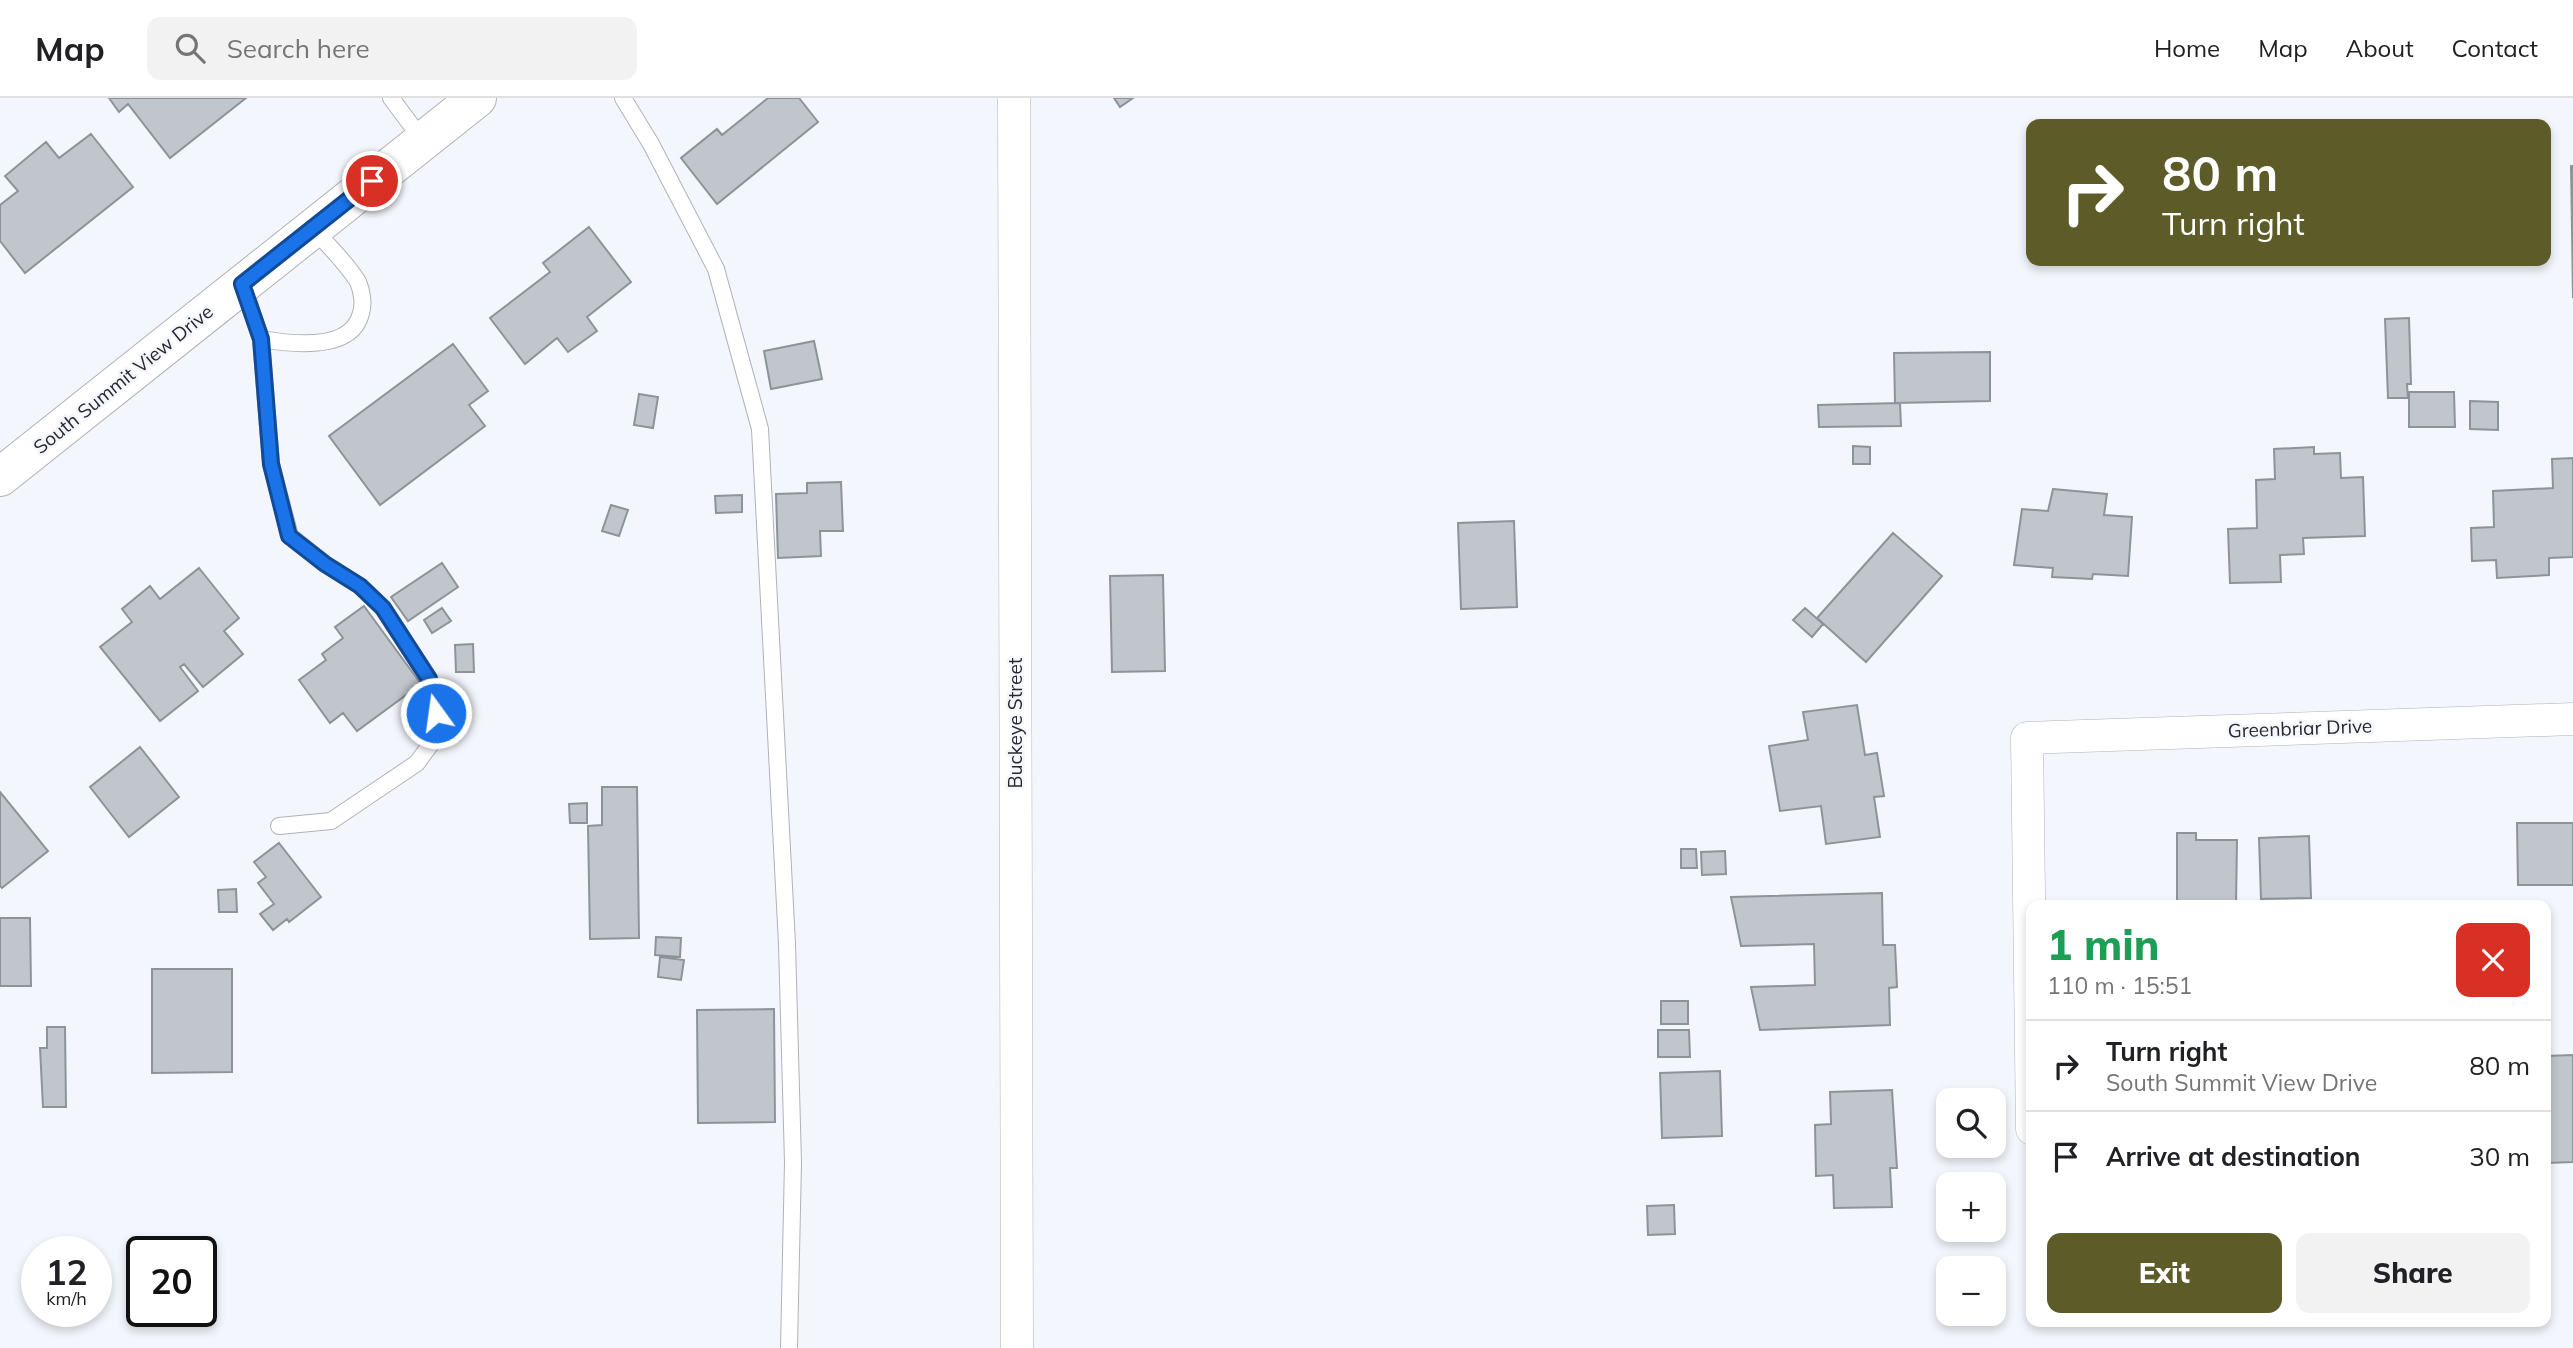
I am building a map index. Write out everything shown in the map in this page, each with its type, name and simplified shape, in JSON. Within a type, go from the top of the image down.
[{"type":"street","name":"South Summit View Drive","points":[[0,477],[477,98]]},
{"type":"street","name":"Buckeye Street","points":[[1014,98],[1017,1348]]},
{"type":"street","name":"Greenbriar Drive","points":[[2029,900],[2027,738],[2573,719]]},
{"type":"lane","points":[[391,98],[423,141]]},
{"type":"lane","points":[[623,98],[651,145],[716,269],[760,429],[787,944],[793,1162],[789,1348]]},
{"type":"lane","points":[[261,339],[307,344],[329,341],[348,332],[359,322],[363,305],[359,283],[313,228]]},
{"type":"lane","points":[[242,284],[261,339],[271,464],[289,536],[325,564],[360,586],[383,608],[429,679],[436,713],[433,741],[417,763],[331,821],[279,825]]},
{"type":"building","points":[[109,98],[246,98],[170,158],[128,104],[119,112]]},
{"type":"building","points":[[768,98],[799,98],[818,122],[717,204],[681,158],[717,129],[722,135]]},
{"type":"building","points":[[1114,98],[1133,98],[1120,107]]},
{"type":"building","points":[[91,134],[133,187],[25,273],[0,241],[0,205],[18,191],[5,176],[46,142],[59,158]]},
{"type":"building","points":[[2571,166],[2573,166],[2573,298]]},
{"type":"building","points":[[589,227],[631,282],[587,317],[597,331],[568,352],[557,338],[525,364],[490,318],[550,272],[543,263]]},
{"type":"building","points":[[2409,318],[2411,384],[2407,384],[2408,398],[2388,398],[2385,319]]},
{"type":"building","points":[[814,341],[822,379],[771,389],[764,351]]},
{"type":"building","points":[[453,344],[488,391],[469,405],[485,426],[380,505],[329,436]]},
{"type":"building","points":[[1990,352],[1990,401],[1895,403],[1894,353]]},
{"type":"building","points":[[2409,392],[2454,392],[2455,427],[2409,427]]},
{"type":"building","points":[[639,394],[658,397],[653,428],[634,425]]},
{"type":"building","points":[[2470,401],[2498,402],[2498,430],[2470,429]]},
{"type":"building","points":[[1900,403],[1901,426],[1819,427],[1818,405]]},
{"type":"building","points":[[1853,446],[1870,447],[1870,464],[1853,464]]},
{"type":"building","points":[[2314,447],[2314,454],[2340,453],[2341,478],[2363,477],[2365,536],[2303,538],[2304,554],[2280,555],[2281,582],[2230,583],[2228,529],[2257,528],[2256,480],[2275,479],[2274,449]]},
{"type":"building","points":[[2573,458],[2573,557],[2549,558],[2549,575],[2497,578],[2496,560],[2472,561],[2471,528],[2494,527],[2493,491],[2553,488],[2552,459]]},
{"type":"building","points":[[841,482],[843,531],[820,531],[821,556],[778,558],[776,494],[807,493],[807,483]]},
{"type":"building","points":[[2053,489],[2107,494],[2104,515],[2132,517],[2128,576],[2093,574],[2092,579],[2052,577],[2053,568],[2014,565],[2022,509],[2048,511]]},
{"type":"building","points":[[742,495],[742,512],[716,513],[715,496]]},
{"type":"building","points":[[611,505],[628,510],[619,536],[602,531]]},
{"type":"building","points":[[1514,521],[1517,607],[1461,609],[1458,523]]},
{"type":"building","points":[[1893,533],[1942,576],[1866,662],[1817,618]]},
{"type":"building","points":[[442,563],[458,587],[408,621],[391,597]]},
{"type":"building","points":[[199,568],[239,618],[224,631],[243,654],[203,687],[184,664],[180,667],[198,691],[160,721],[100,647],[132,622],[122,609],[150,586],[160,599]]},
{"type":"building","points":[[1163,575],[1165,671],[1112,672],[1110,576]]},
{"type":"building","points":[[364,606],[421,684],[357,731],[343,713],[330,723],[299,680],[326,660],[322,654],[343,638],[335,627]]},
{"type":"building","points":[[442,608],[451,621],[432,633],[424,620]]},
{"type":"building","points":[[1805,608],[1823,624],[1812,637],[1793,620]]},
{"type":"building","points":[[473,644],[474,672],[456,672],[455,645]]},
{"type":"building","points":[[1857,705],[1865,755],[1877,753],[1884,796],[1874,797],[1880,837],[1826,844],[1821,806],[1780,811],[1769,746],[1808,740],[1803,712]]},
{"type":"building","points":[[140,747],[179,797],[129,837],[90,787]]},
{"type":"building","points":[[602,787],[637,787],[639,938],[590,939],[588,826],[602,825]]},
{"type":"building","points":[[0,792],[48,851],[2,888],[0,886]]},
{"type":"building","points":[[587,803],[587,823],[570,823],[569,804]]},
{"type":"building","points":[[2517,823],[2573,823],[2573,885],[2518,885]]},
{"type":"building","points":[[2177,833],[2196,833],[2196,840],[2237,840],[2236,900],[2177,900]]},
{"type":"building","points":[[2309,836],[2311,898],[2261,899],[2259,838]]},
{"type":"building","points":[[279,843],[321,897],[289,922],[287,919],[273,930],[260,914],[274,904],[258,883],[266,877],[254,862]]},
{"type":"building","points":[[1681,849],[1696,849],[1697,868],[1681,868]]},
{"type":"building","points":[[1725,851],[1726,874],[1702,875],[1701,852]]},
{"type":"building","points":[[236,889],[237,912],[219,912],[218,890]]},
{"type":"building","points":[[1882,893],[1883,945],[1895,945],[1897,987],[1889,988],[1890,1025],[1760,1030],[1751,987],[1815,985],[1814,944],[1741,946],[1731,897]]},
{"type":"building","points":[[0,918],[30,918],[31,986],[0,986]]},
{"type":"building","points":[[656,937],[681,938],[680,957],[655,955]]},
{"type":"building","points":[[660,957],[684,960],[681,980],[658,977]]},
{"type":"building","points":[[152,969],[232,969],[232,1072],[152,1073]]},
{"type":"building","points":[[1661,1001],[1688,1001],[1688,1024],[1661,1024]]},
{"type":"building","points":[[774,1009],[775,1122],[698,1123],[697,1010]]},
{"type":"building","points":[[47,1027],[65,1027],[66,1107],[43,1107],[40,1048],[47,1048]]},
{"type":"building","points":[[1658,1030],[1689,1030],[1690,1057],[1658,1057]]},
{"type":"building","points":[[2573,1055],[2573,1162],[2551,1163],[2551,1056]]},
{"type":"building","points":[[1720,1071],[1722,1136],[1662,1138],[1660,1073]]},
{"type":"building","points":[[1892,1090],[1897,1168],[1890,1168],[1892,1207],[1834,1208],[1833,1175],[1816,1176],[1815,1125],[1831,1124],[1830,1092]]},
{"type":"building","points":[[1674,1205],[1675,1234],[1648,1235],[1647,1206]]},
{"type":"route","points":[[372,181],[242,284],[261,339],[271,464],[289,536],[325,564],[360,586],[383,608],[429,679],[436,713]]}]
